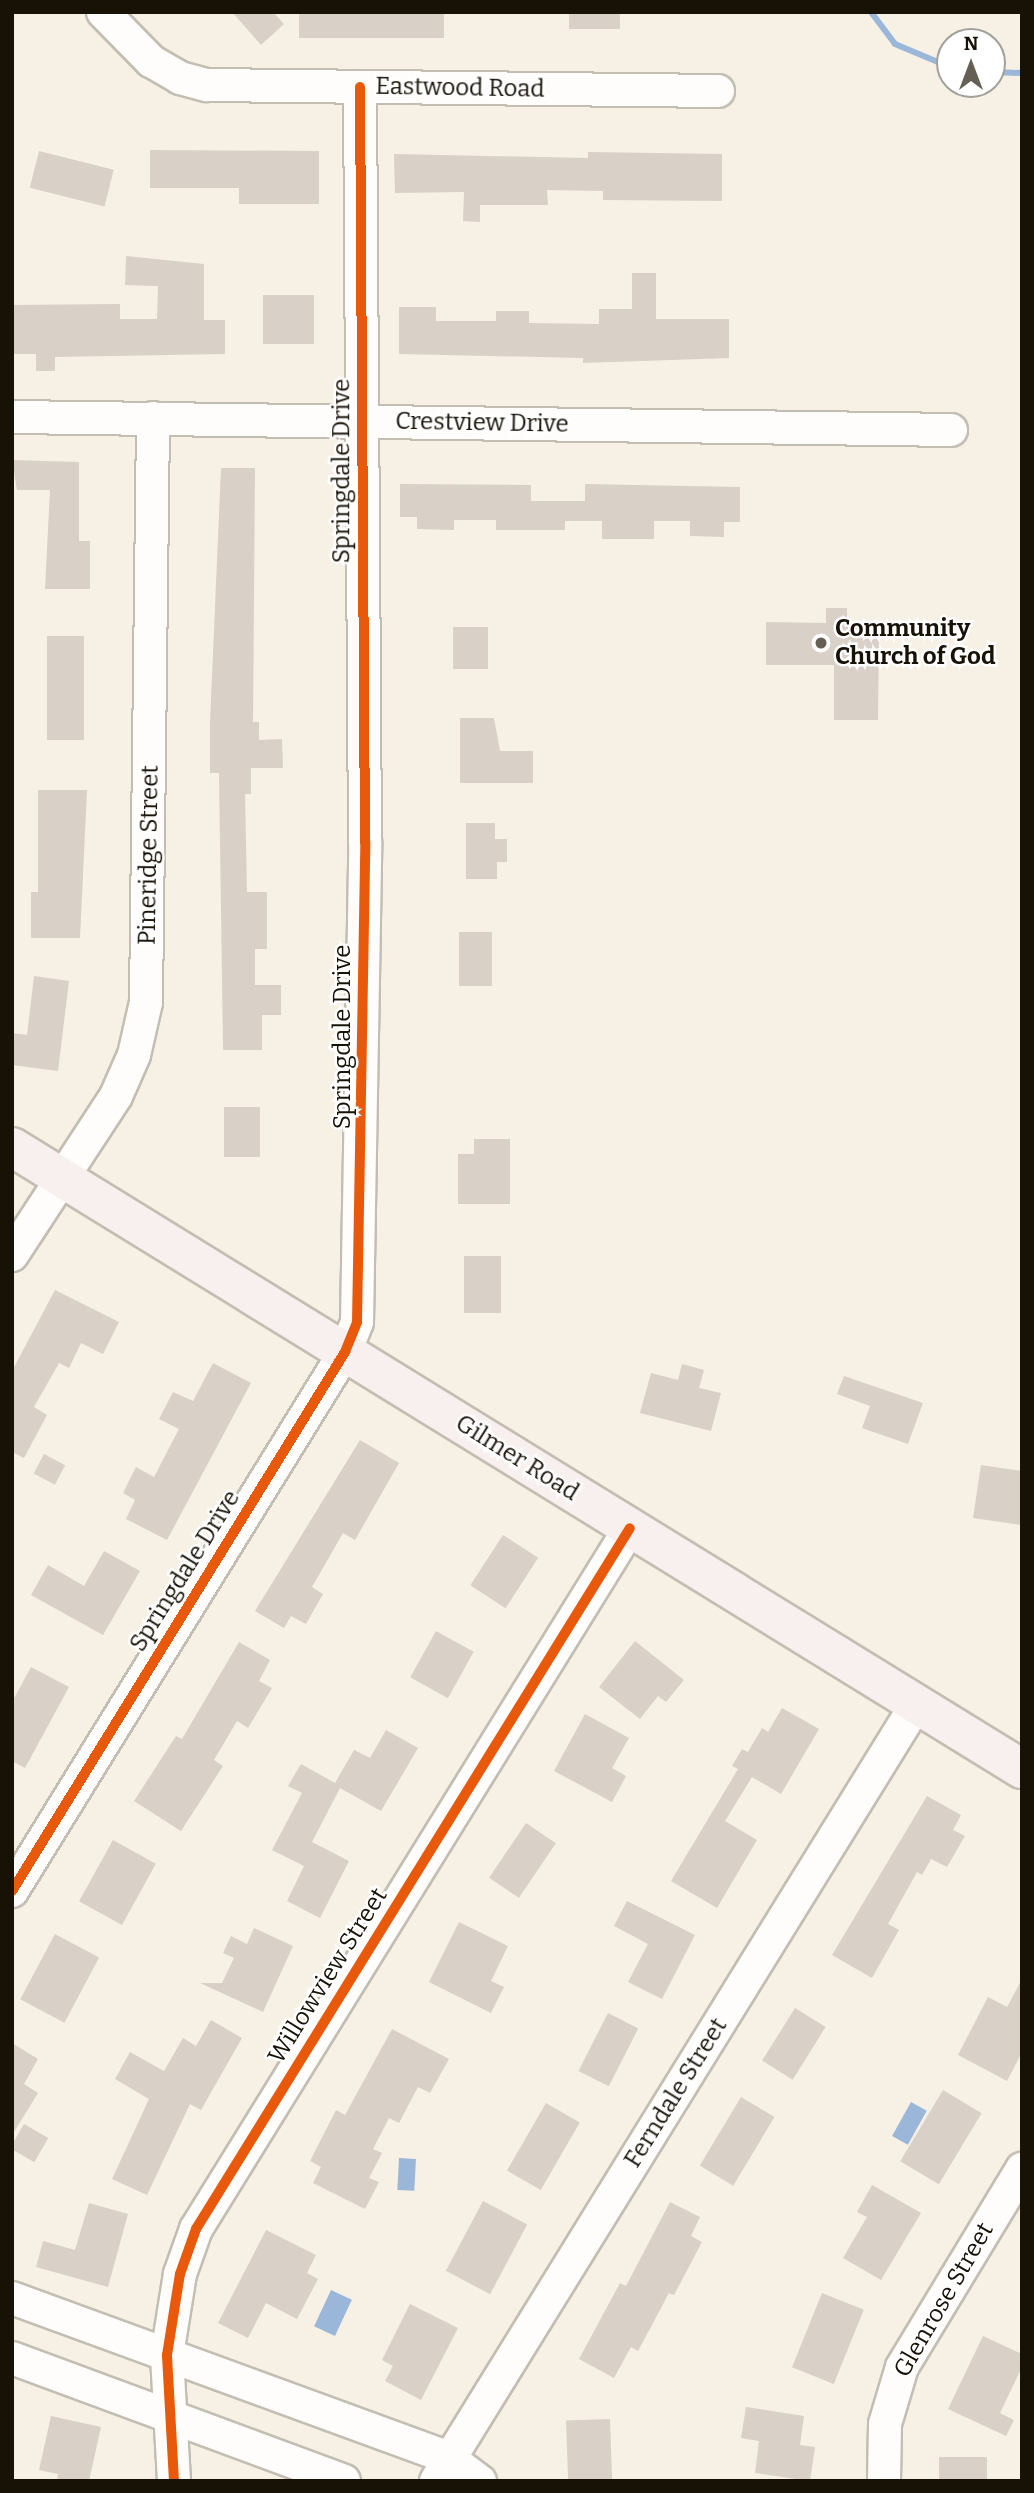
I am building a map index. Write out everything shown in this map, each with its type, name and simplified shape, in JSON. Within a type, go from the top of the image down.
[{"type":"main road","name":"Gilmer Road","points":[[12,1147],[1022,1769]]},
{"type":"street","name":"Eastwood Road","points":[[103,12],[151,61],[188,80],[360,87],[718,91]]},
{"type":"street","name":"Springdale Drive","points":[[12,1891],[345,1352],[357,1322],[362,1261],[360,87]]},
{"type":"street","name":"Crestview Drive","points":[[12,417],[951,430]]},
{"type":"street","name":"Pineridge Street","points":[[12,1255],[124,1082],[146,1002],[153,418]]},
{"type":"street","name":"Willowview Street","points":[[173,2481],[174,2418],[167,2355],[180,2274],[196,2229],[629,1528]]},
{"type":"street","name":"Ferndale Street","points":[[443,2469],[916,1704]]},
{"type":"street","name":"Glenrose Street","points":[[884,2481],[885,2424],[902,2367],[1022,2169]]},
{"type":"street","points":[[12,2298],[167,2355],[443,2469],[480,2481]]},
{"type":"street","points":[[12,2358],[344,2481]]},
{"type":"water","points":[[911,2102],[927,2111],[908,2145],[892,2136]]},
{"type":"water","points":[[399,2158],[416,2159],[414,2191],[397,2190]]},
{"type":"water","points":[[331,2290],[352,2300],[335,2336],[314,2326]]},
{"type":"building","points":[[232,12],[273,12],[284,24],[261,45]]},
{"type":"building","points":[[299,12],[444,12],[444,38],[299,38]]},
{"type":"building","points":[[569,12],[620,12],[620,29],[569,29]]},
{"type":"building","points":[[150,150],[319,151],[319,204],[239,204],[239,188],[150,188]]},
{"type":"building","points":[[39,151],[114,170],[105,206],[30,188]]},
{"type":"building","points":[[588,152],[722,154],[722,201],[603,200],[603,191],[547,190],[548,205],[480,205],[480,222],[463,221],[464,192],[395,193],[394,154],[588,158]]},
{"type":"building","points":[[126,256],[204,264],[204,320],[225,320],[225,354],[55,357],[55,371],[36,371],[36,354],[12,354],[12,305],[120,304],[120,319],[157,319],[158,286],[125,285]]},
{"type":"building","points":[[632,273],[656,273],[656,319],[729,319],[729,358],[583,363],[583,358],[399,354],[399,307],[436,307],[436,321],[496,321],[496,311],[529,311],[529,323],[599,324],[599,309],[632,309]]},
{"type":"building","points":[[263,295],[314,295],[314,344],[263,344]]},
{"type":"building","points":[[12,460],[79,462],[79,541],[90,541],[90,589],[45,589],[50,490],[17,490]]},
{"type":"building","points":[[221,468],[255,468],[253,722],[259,722],[259,740],[282,739],[283,768],[251,768],[251,794],[245,794],[247,892],[267,892],[267,949],[255,949],[255,985],[281,985],[281,1015],[262,1015],[262,1050],[223,1050],[219,773],[210,773]]},
{"type":"building","points":[[400,484],[531,485],[531,501],[585,501],[585,484],[740,487],[740,522],[724,522],[724,537],[690,536],[690,521],[654,521],[654,539],[602,539],[602,521],[565,521],[565,530],[496,530],[496,520],[454,520],[454,530],[417,529],[417,517],[400,517]]},
{"type":"building","points":[[826,608],[847,608],[847,623],[879,623],[878,720],[834,720],[834,665],[766,665],[766,622],[826,623]]},
{"type":"building","points":[[453,627],[488,627],[488,669],[453,669]]},
{"type":"building","points":[[47,636],[84,636],[84,740],[47,740]]},
{"type":"building","points":[[460,718],[494,718],[500,751],[533,751],[533,783],[460,783]]},
{"type":"building","points":[[38,790],[87,790],[80,938],[31,938],[31,892],[38,892]]},
{"type":"building","points":[[466,823],[495,823],[495,839],[507,839],[507,862],[497,862],[497,879],[466,879]]},
{"type":"building","points":[[459,932],[492,932],[492,986],[459,986]]},
{"type":"building","points":[[34,976],[69,981],[58,1071],[12,1065],[12,1033],[27,1035]]},
{"type":"building","points":[[224,1107],[260,1107],[260,1157],[224,1157]]},
{"type":"building","points":[[474,1139],[510,1139],[510,1204],[458,1204],[458,1154],[474,1154]]},
{"type":"building","points":[[464,1256],[501,1256],[501,1313],[464,1313]]},
{"type":"building","points":[[55,1290],[119,1322],[103,1354],[81,1343],[69,1368],[59,1363],[34,1407],[47,1415],[24,1458],[12,1452],[12,1371]]},
{"type":"building","points":[[213,1363],[251,1383],[167,1540],[126,1519],[135,1500],[123,1493],[136,1467],[154,1477],[179,1429],[159,1419],[173,1392],[193,1401]]},
{"type":"building","points":[[682,1364],[704,1370],[699,1388],[721,1393],[711,1431],[640,1413],[651,1373],[678,1380]]},
{"type":"building","points":[[844,1376],[923,1403],[908,1444],[862,1428],[870,1406],[837,1394]]},
{"type":"building","points":[[360,1440],[399,1463],[355,1540],[343,1533],[312,1587],[323,1594],[306,1624],[291,1616],[284,1628],[255,1611]]},
{"type":"building","points":[[44,1454],[65,1465],[55,1485],[34,1473]]},
{"type":"building","points":[[981,1465],[1022,1471],[1022,1525],[973,1518]]},
{"type":"building","points":[[503,1535],[538,1558],[506,1608],[470,1585]]},
{"type":"building","points":[[104,1551],[140,1571],[103,1635],[31,1595],[48,1565],[84,1586]]},
{"type":"building","points":[[436,1631],[474,1652],[448,1698],[410,1677]]},
{"type":"building","points":[[635,1641],[684,1680],[666,1702],[658,1696],[640,1719],[599,1687]]},
{"type":"building","points":[[239,1642],[270,1660],[259,1681],[272,1688],[248,1728],[237,1721],[214,1760],[223,1766],[181,1831],[134,1801],[176,1736],[182,1739]]},
{"type":"building","points":[[31,1667],[69,1687],[25,1768],[12,1761],[12,1702]]},
{"type":"building","points":[[782,1708],[819,1729],[781,1794],[752,1777],[725,1821],[757,1840],[717,1908],[671,1881],[738,1769],[732,1766],[742,1749],[748,1752],[762,1728],[768,1732]]},
{"type":"building","points":[[585,1714],[629,1738],[612,1768],[626,1776],[612,1802],[554,1771]]},
{"type":"building","points":[[386,1730],[418,1748],[381,1811],[340,1788],[312,1842],[349,1861],[320,1918],[287,1901],[304,1866],[272,1850],[302,1793],[288,1786],[301,1764],[335,1783],[354,1750],[370,1758]]},
{"type":"building","points":[[927,1796],[961,1815],[953,1830],[965,1836],[947,1867],[931,1859],[922,1875],[917,1872],[888,1924],[899,1930],[872,1978],[832,1955]]},
{"type":"building","points":[[526,1823],[556,1843],[519,1898],[489,1878]]},
{"type":"building","points":[[113,1840],[156,1864],[122,1925],[79,1901]]},
{"type":"building","points":[[627,1901],[695,1935],[662,1999],[628,1982],[648,1944],[614,1926]]},
{"type":"building","points":[[459,1922],[508,1946],[491,1981],[504,1987],[491,2013],[429,1982]]},
{"type":"building","points":[[254,1928],[293,1946],[263,2012],[200,1983],[222,1983],[234,1958],[223,1953],[231,1936],[247,1944]]},
{"type":"building","points":[[55,1934],[99,1957],[64,2023],[20,1999]]},
{"type":"building","points":[[1022,1979],[1022,2052],[1007,2081],[958,2055],[988,1997],[1007,2007]]},
{"type":"building","points":[[795,2008],[826,2027],[793,2080],[762,2061]]},
{"type":"building","points":[[608,2013],[638,2028],[609,2086],[578,2071]]},
{"type":"building","points":[[211,2020],[242,2038],[201,2110],[190,2104],[147,2195],[112,2179],[149,2099],[115,2079],[130,2052],[164,2071],[183,2038],[196,2046]]},
{"type":"building","points":[[392,2029],[449,2059],[430,2093],[418,2087],[399,2123],[389,2118],[373,2149],[382,2153],[369,2178],[379,2182],[365,2209],[313,2183],[321,2167],[310,2161],[336,2110],[345,2115]]},
{"type":"building","points":[[12,2043],[38,2059],[24,2084],[38,2093],[12,2135]]},
{"type":"building","points":[[943,2090],[982,2113],[939,2184],[900,2161]]},
{"type":"building","points":[[741,2097],[774,2117],[733,2186],[700,2166]]},
{"type":"building","points":[[546,2103],[580,2122],[541,2190],[507,2171]]},
{"type":"building","points":[[24,2124],[48,2138],[34,2162],[12,2149]]},
{"type":"building","points":[[872,2185],[921,2213],[881,2280],[843,2258],[867,2217],[857,2212]]},
{"type":"building","points":[[483,2201],[527,2224],[490,2294],[446,2271]]},
{"type":"building","points":[[670,2202],[700,2217],[691,2236],[702,2242],[674,2295],[669,2293],[638,2351],[631,2347],[614,2378],[579,2359],[620,2283],[626,2286]]},
{"type":"building","points":[[89,2203],[128,2214],[108,2287],[36,2267],[43,2241],[75,2250]]},
{"type":"building","points":[[266,2230],[316,2255],[307,2273],[318,2279],[297,2319],[266,2303],[248,2338],[218,2323]]},
{"type":"building","points":[[822,2293],[864,2310],[834,2384],[792,2367]]},
{"type":"building","points":[[410,2304],[458,2328],[421,2400],[385,2381],[393,2366],[382,2360]]},
{"type":"building","points":[[983,2336],[1022,2354],[1022,2367],[1000,2413],[1014,2420],[1006,2436],[948,2409]]},
{"type":"building","points":[[746,2407],[804,2416],[800,2445],[815,2447],[810,2481],[755,2473],[759,2441],[741,2438]]},
{"type":"building","points":[[51,2416],[101,2427],[89,2481],[57,2481],[58,2474],[39,2470]]},
{"type":"building","points":[[610,2419],[612,2481],[568,2481],[566,2421]]},
{"type":"building","points":[[939,2457],[987,2457],[987,2481],[939,2481]]},
{"type":"waterway","points":[[871,12],[895,44],[936,61]]},
{"type":"waterway","points":[[1006,72],[1022,73]]},
{"type":"cycle path","points":[[12,1891],[345,1352],[357,1322],[365,842],[360,87]]},
{"type":"cycle path","points":[[174,2481],[167,2355],[180,2274],[196,2229],[630,1528]]},
{"type":"place","name":"Community Church of God","points":[[821,643]]}]
